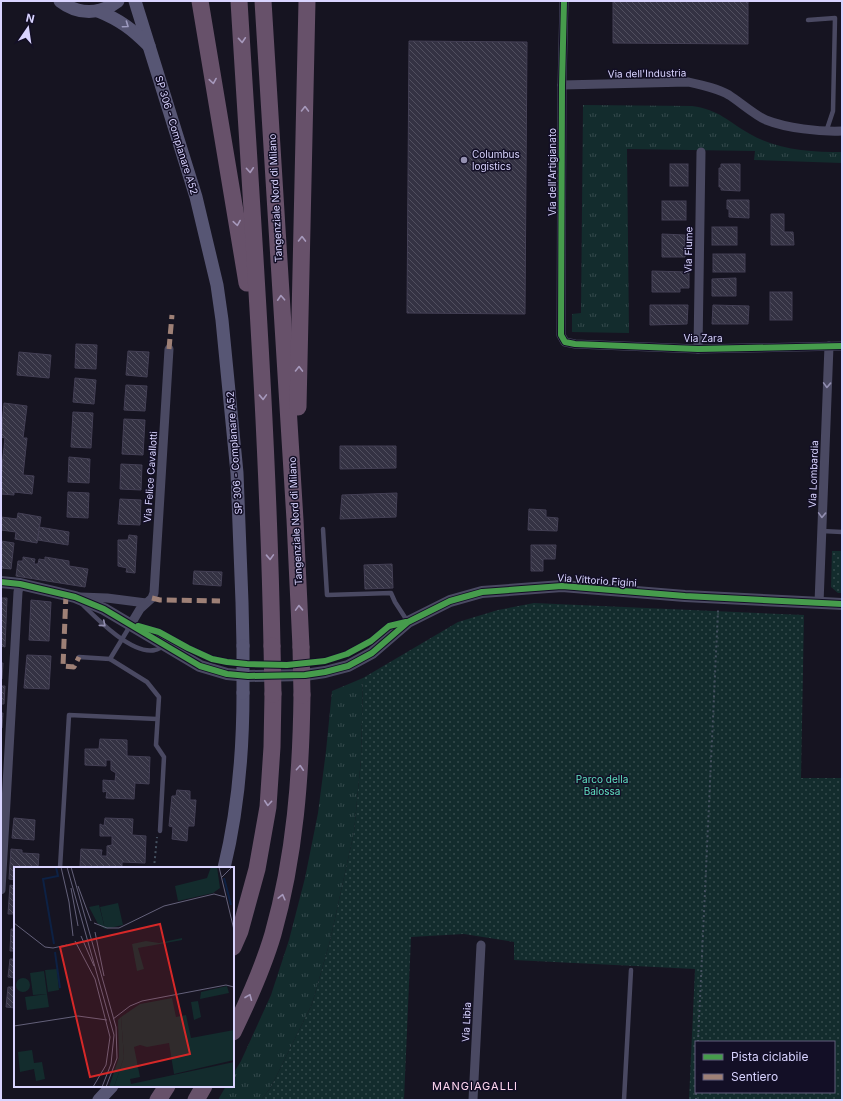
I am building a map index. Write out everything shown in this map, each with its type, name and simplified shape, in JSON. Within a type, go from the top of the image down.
[{"type":"highway","points":[[200,1],[262,374]]},
{"type":"highway","points":[[234,945],[240,931],[257,869],[268,807],[272,747],[273,694],[269,526],[262,374],[239,1]]},
{"type":"highway","name":"Tangenziale Nord di Milano","points":[[234,1030],[249,998],[273,935],[287,875],[296,810],[301,749],[301,646],[295,520],[263,1]]},
{"type":"highway","points":[[295,520],[307,1]]},
{"type":"highway","points":[[158,1100],[166,1087]]},
{"type":"highway","points":[[196,1100],[203,1087]]},
{"type":"main road","points":[[60,1],[75,10],[90,12],[106,9],[118,1]]},
{"type":"main road","name":"SP 306 - Complanare A52","points":[[136,1],[196,197],[208,245],[222,320],[237,473],[243,646],[240,768],[236,812],[224,867]]},
{"type":"main road","points":[[98,11],[116,18],[130,27],[149,46]]},
{"type":"main road","points":[[99,1100],[111,1087]]},
{"type":"street","name":"Via dell'Artigianato","points":[[564,1],[562,85],[561,335],[565,342]]},
{"type":"street","name":"Via dell'Industria","points":[[562,85],[688,82],[706,86],[728,94],[765,119],[789,126],[826,132],[842,132]]},
{"type":"street","name":"Via Fiume","points":[[698,349],[701,152]]},
{"type":"street","name":"Via Zara","points":[[565,342],[575,344],[698,349],[842,346]]},
{"type":"street","name":"Via Lombardia","points":[[819,603],[829,346]]},
{"type":"street","name":"Via Felice Cavallotti","points":[[131,624],[140,609],[152,598],[154,593],[169,349]]},
{"type":"street","name":"Via Vittorio Figini","points":[[1,582],[20,584],[75,597],[104,609],[200,666],[228,674],[248,676],[287,676],[325,672],[348,666],[372,653],[408,622],[450,601],[482,592],[562,586],[719,598],[842,604]]},
{"type":"street","points":[[1,890],[17,600],[20,584]]},
{"type":"street","points":[[75,597],[107,598],[146,603]]},
{"type":"street","name":"Via Libia","points":[[474,1100],[481,945]]},
{"type":"lane","points":[[808,20],[835,18],[834,111],[826,132]]},
{"type":"lane","points":[[323,529],[327,595],[391,593],[408,622]]},
{"type":"lane","points":[[822,531],[842,532]]},
{"type":"lane","points":[[75,597],[121,639],[143,649],[155,650],[164,646]]},
{"type":"lane","points":[[110,659],[131,624]]},
{"type":"lane","points":[[79,657],[110,659],[147,682],[159,697],[156,745],[164,757],[160,831]]},
{"type":"lane","points":[[60,867],[69,715],[157,719]]},
{"type":"lane","points":[[624,1100],[631,970]]},
{"type":"path","points":[[698,1041],[719,598]]},
{"type":"path","points":[[154,867],[157,838],[160,831]]},
{"type":"green space","points":[[583,105],[692,106],[702,108],[717,113],[750,134],[772,144],[806,151],[842,152],[842,163],[754,160],[755,151],[627,149],[629,333],[572,332],[572,314],[581,313]]},
{"type":"green space","points":[[832,551],[842,551],[842,593],[838,593],[831,587]]},
{"type":"green space","name":"Parco della Balossa","points":[[534,603],[804,615],[801,778],[842,778],[842,1100],[689,1100],[695,969],[514,960],[514,942],[464,934],[411,937],[404,1100],[261,1100],[271,1087],[312,1004],[330,941],[354,832],[361,759],[363,678],[458,622],[498,610]]},
{"type":"green space","points":[[363,678],[361,759],[354,832],[330,941],[312,1004],[271,1087],[261,1100],[218,1100],[225,1087],[234,1087],[234,1072],[241,1061],[271,995],[289,940],[305,878],[318,813],[332,691]]},
{"type":"building","points":[[613,1],[748,1],[748,44],[613,43]]},
{"type":"building","points":[[409,41],[527,42],[525,314],[407,313]]},
{"type":"building","points":[[670,164],[688,164],[688,186],[670,186]]},
{"type":"building","points":[[721,164],[740,164],[740,191],[721,190],[721,187],[719,187],[719,168],[721,168]]},
{"type":"building","points":[[727,200],[749,200],[749,218],[729,217]]},
{"type":"building","points":[[662,201],[686,201],[686,220],[662,220]]},
{"type":"building","points":[[771,214],[784,214],[784,232],[793,232],[794,245],[771,245]]},
{"type":"building","points":[[712,227],[737,227],[737,245],[712,245]]},
{"type":"building","points":[[662,234],[685,235],[685,257],[662,257]]},
{"type":"building","points":[[713,254],[745,254],[745,272],[713,272]]},
{"type":"building","points":[[652,271],[689,272],[689,288],[680,288],[680,292],[652,292]]},
{"type":"building","points":[[736,278],[736,296],[712,296],[712,279]]},
{"type":"building","points":[[770,292],[792,292],[792,320],[770,320]]},
{"type":"building","points":[[650,305],[688,305],[687,324],[650,325]]},
{"type":"building","points":[[713,305],[749,306],[748,324],[712,324]]},
{"type":"building","points":[[76,344],[97,345],[96,369],[75,368]]},
{"type":"building","points":[[128,351],[149,352],[147,377],[126,375]]},
{"type":"building","points":[[19,352],[51,355],[49,378],[17,375]]},
{"type":"building","points":[[75,378],[96,380],[94,404],[73,402]]},
{"type":"building","points":[[126,385],[147,386],[145,411],[124,410]]},
{"type":"building","points":[[4,403],[27,406],[23,438],[27,438],[23,475],[34,476],[32,494],[14,492],[14,495],[1,494],[1,476],[5,438],[1,437]]},
{"type":"building","points":[[73,412],[93,413],[91,448],[71,447]]},
{"type":"building","points":[[124,419],[145,420],[143,455],[122,454]]},
{"type":"building","points":[[340,446],[396,446],[396,468],[340,469]]},
{"type":"building","points":[[69,457],[90,459],[89,483],[68,482]]},
{"type":"building","points":[[121,464],[142,465],[141,490],[120,489]]},
{"type":"building","points":[[68,492],[89,493],[88,518],[67,517]]},
{"type":"building","points":[[397,493],[396,517],[340,519],[342,495]]},
{"type":"building","points":[[120,499],[141,500],[140,525],[118,524]]},
{"type":"building","points":[[529,509],[546,510],[546,517],[558,518],[557,531],[528,530]]},
{"type":"building","points":[[18,513],[41,517],[37,543],[15,539],[16,532],[1,530],[1,517],[17,519]]},
{"type":"building","points":[[39,527],[69,532],[68,545],[38,540]]},
{"type":"building","points":[[129,535],[137,536],[135,573],[126,572],[127,568],[118,566],[118,540],[128,540]]},
{"type":"building","points":[[1,541],[14,543],[11,569],[1,568]]},
{"type":"building","points":[[531,545],[556,545],[555,559],[543,559],[543,571],[531,571]]},
{"type":"building","points":[[23,557],[35,559],[34,564],[38,564],[39,559],[45,560],[45,557],[69,561],[69,566],[88,569],[85,587],[16,576],[18,561],[23,561]]},
{"type":"building","points":[[392,564],[393,588],[365,589],[364,565]]},
{"type":"building","points":[[194,571],[222,572],[221,586],[193,584]]},
{"type":"building","points":[[1,598],[7,598],[5,647],[1,646]]},
{"type":"building","points":[[31,600],[51,602],[49,641],[29,640]]},
{"type":"building","points":[[27,655],[51,656],[49,689],[24,688]]},
{"type":"building","points":[[1,663],[3,663],[2,679],[1,679]]},
{"type":"building","points":[[1,686],[5,686],[4,704],[1,704]]},
{"type":"building","points":[[1,713],[3,713],[2,728],[1,728]]},
{"type":"building","points":[[100,739],[127,740],[127,756],[150,757],[149,784],[135,783],[134,799],[106,798],[107,791],[103,792],[103,780],[115,781],[116,773],[111,770],[111,760],[106,760],[106,766],[85,765],[85,749],[99,749]]},
{"type":"building","points":[[177,790],[190,791],[190,800],[196,800],[194,826],[188,826],[187,841],[172,839],[173,827],[169,826],[172,796],[176,796]]},
{"type":"building","points":[[14,818],[35,820],[34,840],[12,838]]},
{"type":"building","points":[[105,818],[133,819],[132,835],[146,836],[145,863],[122,862],[122,867],[80,866],[81,849],[102,850],[101,856],[107,856],[107,846],[112,845],[112,836],[100,836],[100,824],[104,826]]},
{"type":"building","points":[[11,849],[22,850],[22,853],[39,854],[38,867],[14,867],[14,880],[9,879]]},
{"type":"building","points":[[10,885],[14,886],[14,914],[8,914]]},
{"type":"building","points":[[11,929],[14,929],[14,951],[10,951]]},
{"type":"building","points":[[10,959],[14,959],[14,978],[8,977]]},
{"type":"building","points":[[8,987],[14,987],[14,1008],[6,1007]]},
{"type":"marked path","points":[[169,349],[172,315]]},
{"type":"marked path","points":[[66,594],[63,666],[74,667],[79,657]]},
{"type":"marked path","points":[[152,598],[160,600],[220,601]]},
{"type":"cycle path","points":[[564,1],[562,85],[561,335],[565,342],[575,344],[698,349],[842,346]]},
{"type":"cycle path","points":[[1,582],[20,584],[75,597],[104,609],[200,666],[227,674],[248,676],[305,675],[348,666],[372,653],[408,622],[450,601],[482,592],[562,586],[685,596],[842,604]]},
{"type":"cycle path","points":[[138,626],[159,632],[212,659],[247,664],[287,665],[325,661],[347,654],[371,641],[389,626],[406,622]]},
{"type":"place","name":"Columbus logistics","points":[[464,160]]},
{"type":"district","name":"MANGIAGALLI","points":[[475,1086]]}]
